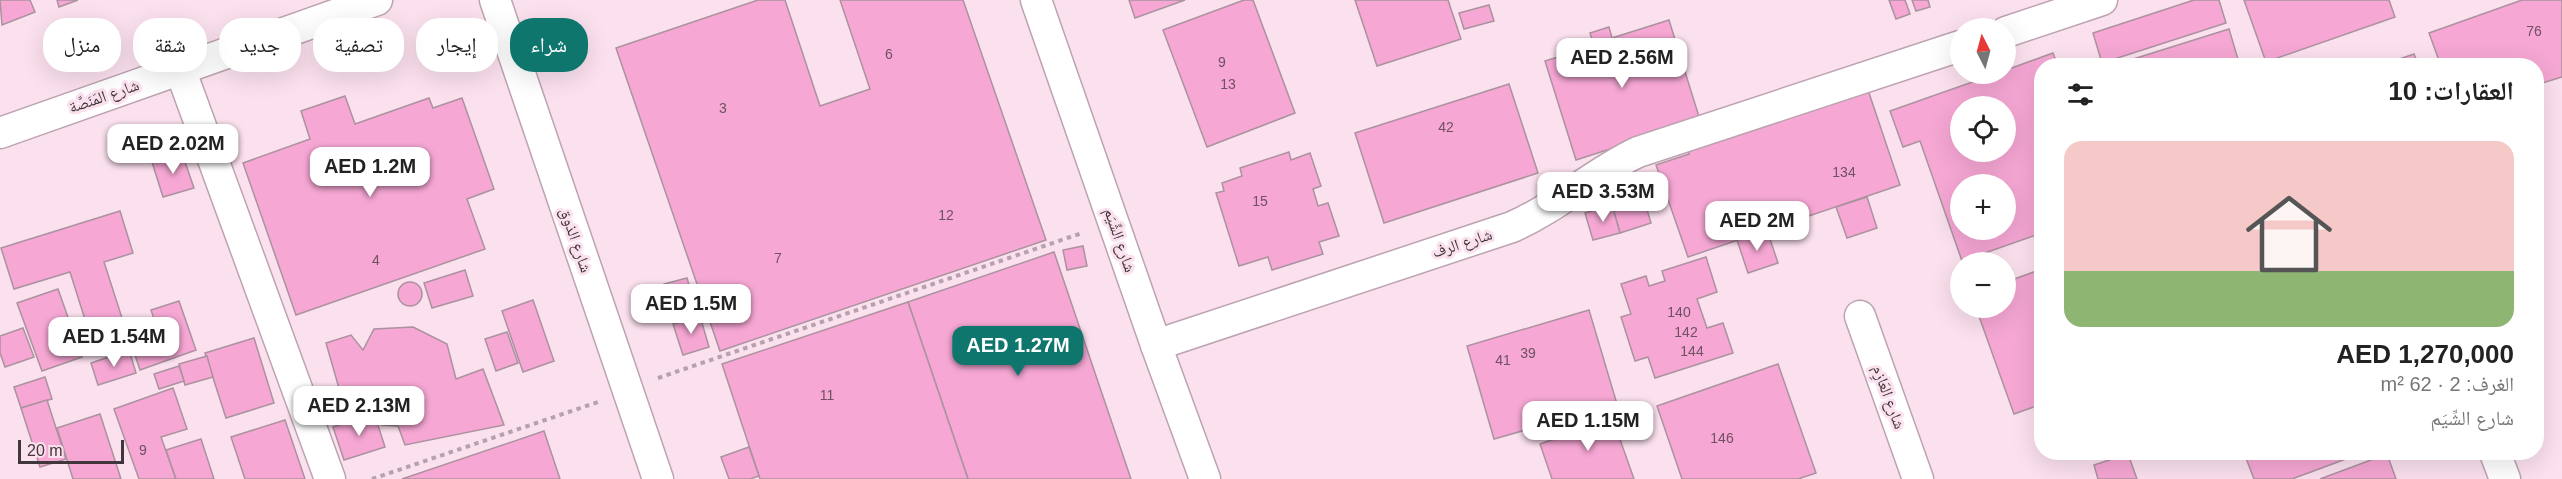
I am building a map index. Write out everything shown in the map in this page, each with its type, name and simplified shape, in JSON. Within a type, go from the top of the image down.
[{"type":"street","name":"شارع المَنَصَّة","points":[[207,60],[377,0]]},
{"type":"street","name":"شارع الذوق","points":[[495,0],[658,479]]},
{"type":"street","name":"شارع الشِّيَم","points":[[1036,0],[1205,479]]},
{"type":"street","points":[[2016,29],[2102,0]]},
{"type":"street","name":"شارع الرف","points":[[1156,345],[1512,227],[1540,214],[1592,177],[1638,152],[1950,49]]},
{"type":"street","name":"شارع المَنَصَّة","points":[[0,133],[172,72]]},
{"type":"street","points":[[181,72],[330,479]]},
{"type":"street","name":"شارع العَازِم","points":[[1860,316],[1918,479]]},
{"type":"street","points":[[2498,460],[2505,479]]},
{"type":"path","points":[[372,479],[627,391],[679,369],[1114,222]]},
{"type":"building","points":[[0,0],[30,0],[35,12],[2,25]]},
{"type":"building","points":[[57,0],[78,0],[59,7]]},
{"type":"building","points":[[758,0],[785,0],[820,106],[870,89],[840,0],[963,0],[1046,240],[720,351],[616,48]]},
{"type":"building","points":[[1129,0],[1185,0],[1135,18]]},
{"type":"building","points":[[1244,0],[1253,0],[1295,113],[1207,147],[1163,30]]},
{"type":"building","points":[[1355,0],[1448,0],[1461,39],[1377,66]]},
{"type":"building","points":[[1889,0],[1905,0],[1910,14],[1896,19]]},
{"type":"building","points":[[1912,0],[1928,0],[1930,7],[1916,11]]},
{"type":"building","points":[[2194,0],[2219,0],[2226,23],[2118,58],[2100,58],[2093,33]]},
{"type":"building","points":[[2244,0],[2389,0],[2395,17],[2277,58],[2265,58]]},
{"type":"building","points":[[2522,0],[2562,0],[2562,77],[2544,83],[2544,58],[2438,58],[2429,33]]},
{"type":"building","points":[[1489,5],[1494,21],[1464,29],[1459,13]]},
{"type":"building","points":[[1669,20],[1700,120],[1576,160],[1545,61],[1594,46],[1590,33],[1609,27],[1612,38]]},
{"type":"building","points":[[2229,29],[2238,58],[2137,58]]},
{"type":"building","points":[[2053,53],[2055,58],[2039,58]]},
{"type":"building","points":[[2414,54],[2416,58],[2402,58]]},
{"type":"building","points":[[2034,60],[2034,236],[1988,252],[1959,252],[1955,240],[2016,240],[2016,174],[1950,174],[1950,227],[1920,141],[1903,147],[1890,111],[1967,84],[2016,84],[2016,66]]},
{"type":"building","points":[[1865,81],[1900,185],[1688,257],[1656,165],[1689,154],[1685,142]]},
{"type":"building","points":[[1509,84],[1538,173],[1384,223],[1355,133]]},
{"type":"building","points":[[345,96],[355,124],[429,98],[433,108],[462,98],[494,189],[467,199],[485,249],[296,315],[243,163],[310,139],[301,111]]},
{"type":"building","points":[[1289,152],[1291,160],[1310,153],[1321,186],[1313,189],[1318,206],[1328,203],[1339,236],[1319,242],[1323,254],[1272,270],[1268,257],[1239,266],[1216,193],[1224,191],[1222,183],[1242,176],[1240,168]]},
{"type":"building","points":[[182,153],[194,188],[163,197],[152,162]]},
{"type":"building","points":[[1643,196],[1651,223],[1620,233],[1612,205]]},
{"type":"building","points":[[1867,197],[1877,228],[1847,238],[1836,207]]},
{"type":"building","points":[[1612,205],[1620,233],[1593,240],[1585,213]]},
{"type":"building","points":[[120,211],[133,253],[104,262],[122,318],[88,329],[70,272],[14,289],[1,248]]},
{"type":"building","points":[[1767,230],[1778,263],[1748,273],[1737,240]]},
{"type":"building","points":[[1083,246],[1087,266],[1067,270],[1063,250]]},
{"type":"building","points":[[1054,252],[1131,479],[968,479],[908,302]]},
{"type":"building","points":[[1706,257],[1717,292],[1697,299],[1707,328],[1723,323],[1733,353],[1655,378],[1648,357],[1635,361],[1621,317],[1631,314],[1621,284],[1646,276],[1649,286],[1665,281],[1662,271]]},
{"type":"building","points":[[465,270],[473,296],[432,308],[424,283]]},
{"type":"building","points":[[2034,272],[2034,407],[2014,414],[1980,318],[2016,318],[2016,278]]},
{"type":"building","points":[[687,278],[694,302],[671,308],[664,284]]},
{"type":"building","points":[[410,282],[415,283],[421,289],[421,299],[415,305],[410,306],[405,305],[399,299],[398,294],[399,289],[405,283]]},
{"type":"building","points":[[58,289],[82,357],[42,371],[17,303]]},
{"type":"building","points":[[533,300],[554,361],[523,372],[502,311]]},
{"type":"building","points":[[179,301],[196,350],[140,370],[133,349],[161,340],[151,310]]},
{"type":"building","points":[[908,302],[968,479],[760,479],[722,364]]},
{"type":"building","points":[[1589,310],[1617,404],[1494,439],[1467,346]]},
{"type":"building","points":[[700,316],[709,347],[683,355],[673,324]]},
{"type":"building","points":[[413,327],[447,344],[456,379],[483,369],[504,425],[405,445],[398,426],[382,425],[377,409],[347,416],[326,343],[351,335],[363,350],[374,329]]},
{"type":"building","points":[[23,328],[34,357],[5,367],[0,353],[0,336]]},
{"type":"building","points":[[507,332],[518,363],[496,371],[485,339]]},
{"type":"building","points":[[254,338],[274,403],[226,418],[205,353]]},
{"type":"building","points":[[129,350],[136,373],[98,385],[91,363]]},
{"type":"building","points":[[207,356],[213,377],[185,385],[179,364]]},
{"type":"building","points":[[1778,364],[1816,473],[1798,479],[1682,479],[1657,406]]},
{"type":"building","points":[[179,366],[184,381],[159,389],[154,374]]},
{"type":"building","points":[[45,377],[52,399],[21,408],[14,387]]},
{"type":"building","points":[[173,388],[187,429],[161,437],[176,479],[139,479],[114,409]]},
{"type":"building","points":[[47,400],[66,459],[40,467],[21,408]]},
{"type":"building","points":[[1610,411],[1634,479],[1552,479],[1540,444],[1566,435],[1563,428]]},
{"type":"building","points":[[374,413],[385,447],[344,460],[333,427]]},
{"type":"building","points":[[100,414],[121,479],[73,479],[57,428]]},
{"type":"building","points":[[285,420],[305,479],[245,479],[231,437]]},
{"type":"building","points":[[544,431],[560,479],[402,479]]},
{"type":"building","points":[[201,439],[214,479],[176,479],[166,450]]},
{"type":"building","points":[[749,447],[759,476],[750,479],[729,479],[721,457]]},
{"type":"building","points":[[2109,460],[2130,460],[2137,479],[2098,479],[2094,465]]},
{"type":"building","points":[[2247,460],[2343,460],[2292,479],[2254,479]]},
{"type":"building","points":[[2371,460],[2389,460],[2396,479],[2320,479]]}]
